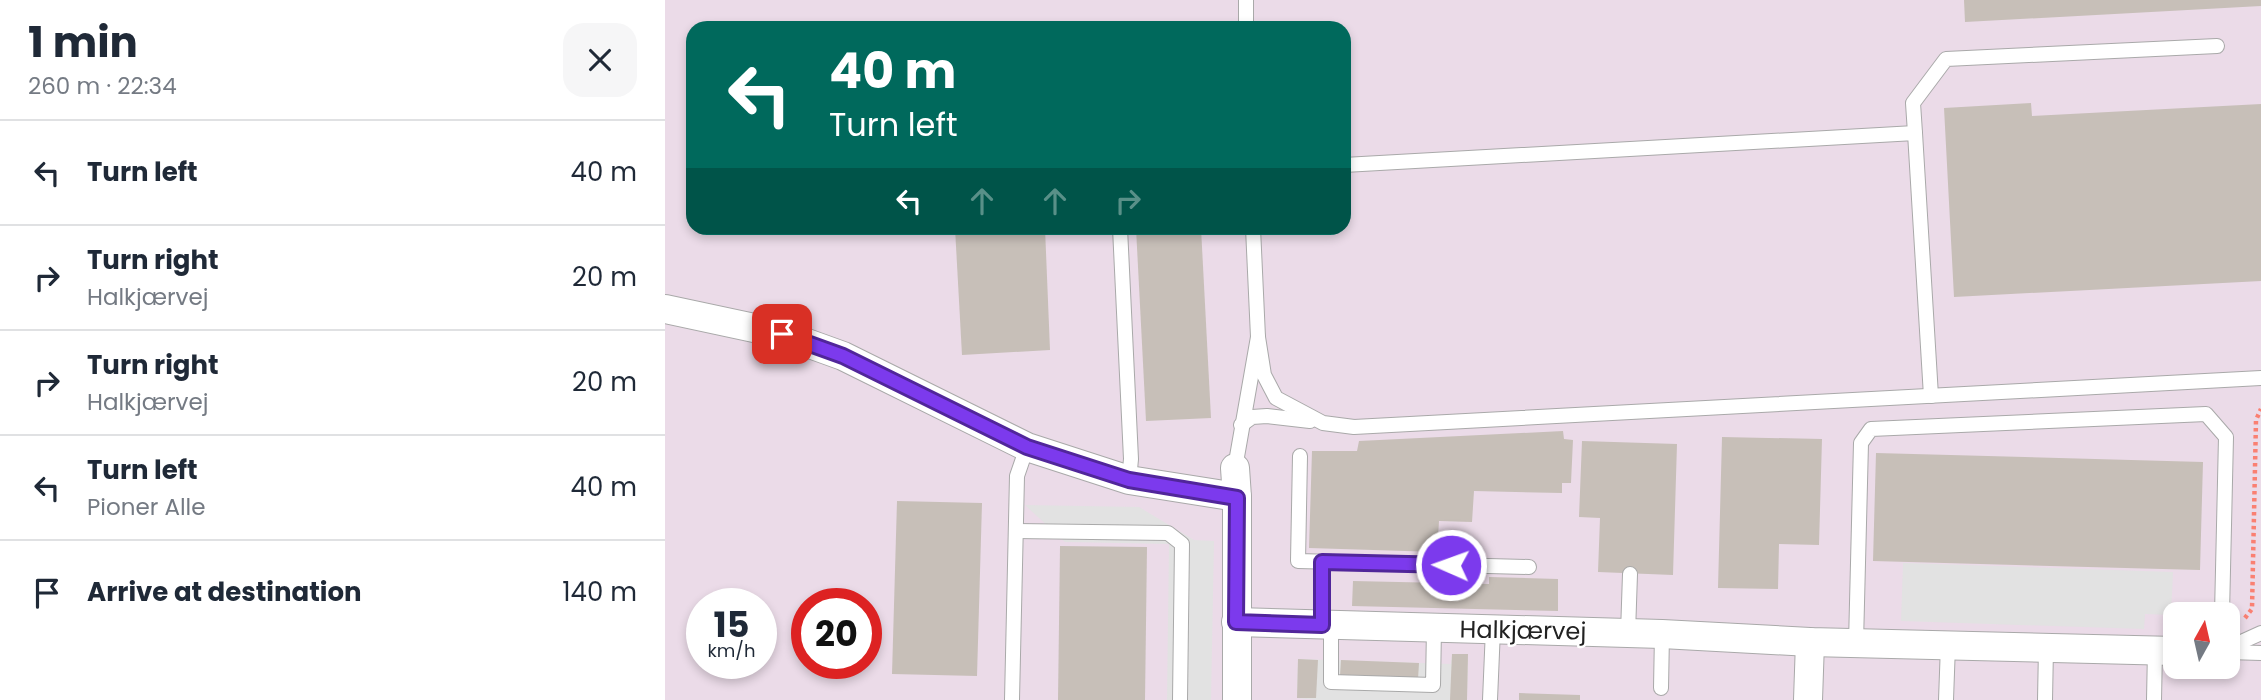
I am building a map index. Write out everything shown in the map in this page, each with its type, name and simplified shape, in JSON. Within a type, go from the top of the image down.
[{"type":"street","points":[[665,309],[782,334],[843,356],[1027,447],[1129,480],[1237,498]]},
{"type":"street","points":[[1235,468],[1237,700]]},
{"type":"street","name":"Halkjærvej","points":[[1236,622],[1662,634],[1810,642],[2163,650]]},
{"type":"street","points":[[1808,700],[1810,642]]},
{"type":"lane","points":[[1245,0],[1246,21]]},
{"type":"lane","points":[[1931,396],[1913,103],[1946,59],[2217,46]]},
{"type":"lane","points":[[1351,165],[1915,133]]},
{"type":"lane","points":[[1120,235],[1131,459],[1129,480]]},
{"type":"lane","points":[[1253,235],[1258,337],[1264,375],[1276,398],[1323,423]]},
{"type":"lane","points":[[1235,468],[1258,337]]},
{"type":"lane","points":[[1241,425],[1252,417],[1267,416],[1353,427],[2261,378]]},
{"type":"lane","points":[[1856,643],[1861,443],[1871,429],[2206,414],[2226,437],[2222,602]]},
{"type":"lane","points":[[1012,700],[1017,476],[1027,447]]},
{"type":"lane","points":[[1300,456],[1298,561],[1529,567]]},
{"type":"lane","points":[[1016,531],[1167,533],[1182,544],[1180,700]]},
{"type":"lane","points":[[1322,562],[1331,682],[1433,685],[1434,628]]},
{"type":"lane","points":[[1628,633],[1630,574]]},
{"type":"lane","points":[[1490,700],[1493,629]]},
{"type":"lane","points":[[2240,644],[2261,633]]},
{"type":"lane","points":[[1661,688],[1662,634]]},
{"type":"lane","points":[[1946,700],[1948,645]]},
{"type":"lane","points":[[2045,700],[2046,648]]},
{"type":"lane","points":[[2240,651],[2261,653]]},
{"type":"lane","points":[[2154,700],[2163,659]]},
{"type":"path","points":[[2244,620],[2252,609],[2256,420],[2261,408]]},
{"type":"shaded area","points":[[665,0],[2261,0],[2261,700],[665,700]]},
{"type":"shaded area","points":[[1025,505],[1139,507],[1194,540],[1214,541],[1211,700],[1167,700],[1169,544],[1065,542]]},
{"type":"shaded area","points":[[1903,563],[2173,572],[2172,602],[2163,602],[2163,615],[2145,614],[2144,629],[1901,621]]},
{"type":"shaded area","points":[[1452,654],[1468,654],[1467,700],[1297,698],[1298,659],[1451,664]]},
{"type":"building","points":[[1964,0],[2261,0],[2261,6],[1965,22]]},
{"type":"building","points":[[2031,103],[2032,116],[2261,104],[2261,281],[1954,297],[1944,108]]},
{"type":"building","points":[[955,235],[1045,235],[1050,350],[962,355]]},
{"type":"building","points":[[1136,235],[1201,235],[1211,418],[1146,421]]},
{"type":"building","points":[[1563,431],[1564,439],[1573,440],[1571,483],[1562,483],[1562,493],[1474,491],[1472,522],[1439,521],[1437,552],[1309,548],[1312,451],[1357,451],[1359,441]]},
{"type":"building","points":[[1722,437],[1822,439],[1819,545],[1779,544],[1778,589],[1718,588]]},
{"type":"building","points":[[1582,441],[1677,444],[1673,575],[1598,572],[1600,518],[1579,517]]},
{"type":"building","points":[[1876,453],[2203,462],[2200,570],[1873,561]]},
{"type":"building","points":[[897,501],[982,503],[977,676],[892,674]]},
{"type":"building","points":[[1060,546],[1147,547],[1145,700],[1058,700]]},
{"type":"building","points":[[1489,577],[1558,579],[1558,611],[1352,606],[1353,581],[1489,584]]},
{"type":"building","points":[[1452,654],[1468,654],[1467,700],[1450,700]]},
{"type":"building","points":[[1298,659],[1318,660],[1316,698],[1297,698]]},
{"type":"building","points":[[1341,660],[1419,663],[1418,679],[1340,676]]},
{"type":"building","points":[[1519,693],[1580,695],[1580,700],[1519,700]]},
{"type":"route","points":[[782,334],[843,356],[1027,447],[1129,480],[1237,498],[1236,622],[1322,625],[1322,562],[1451,565]]}]
